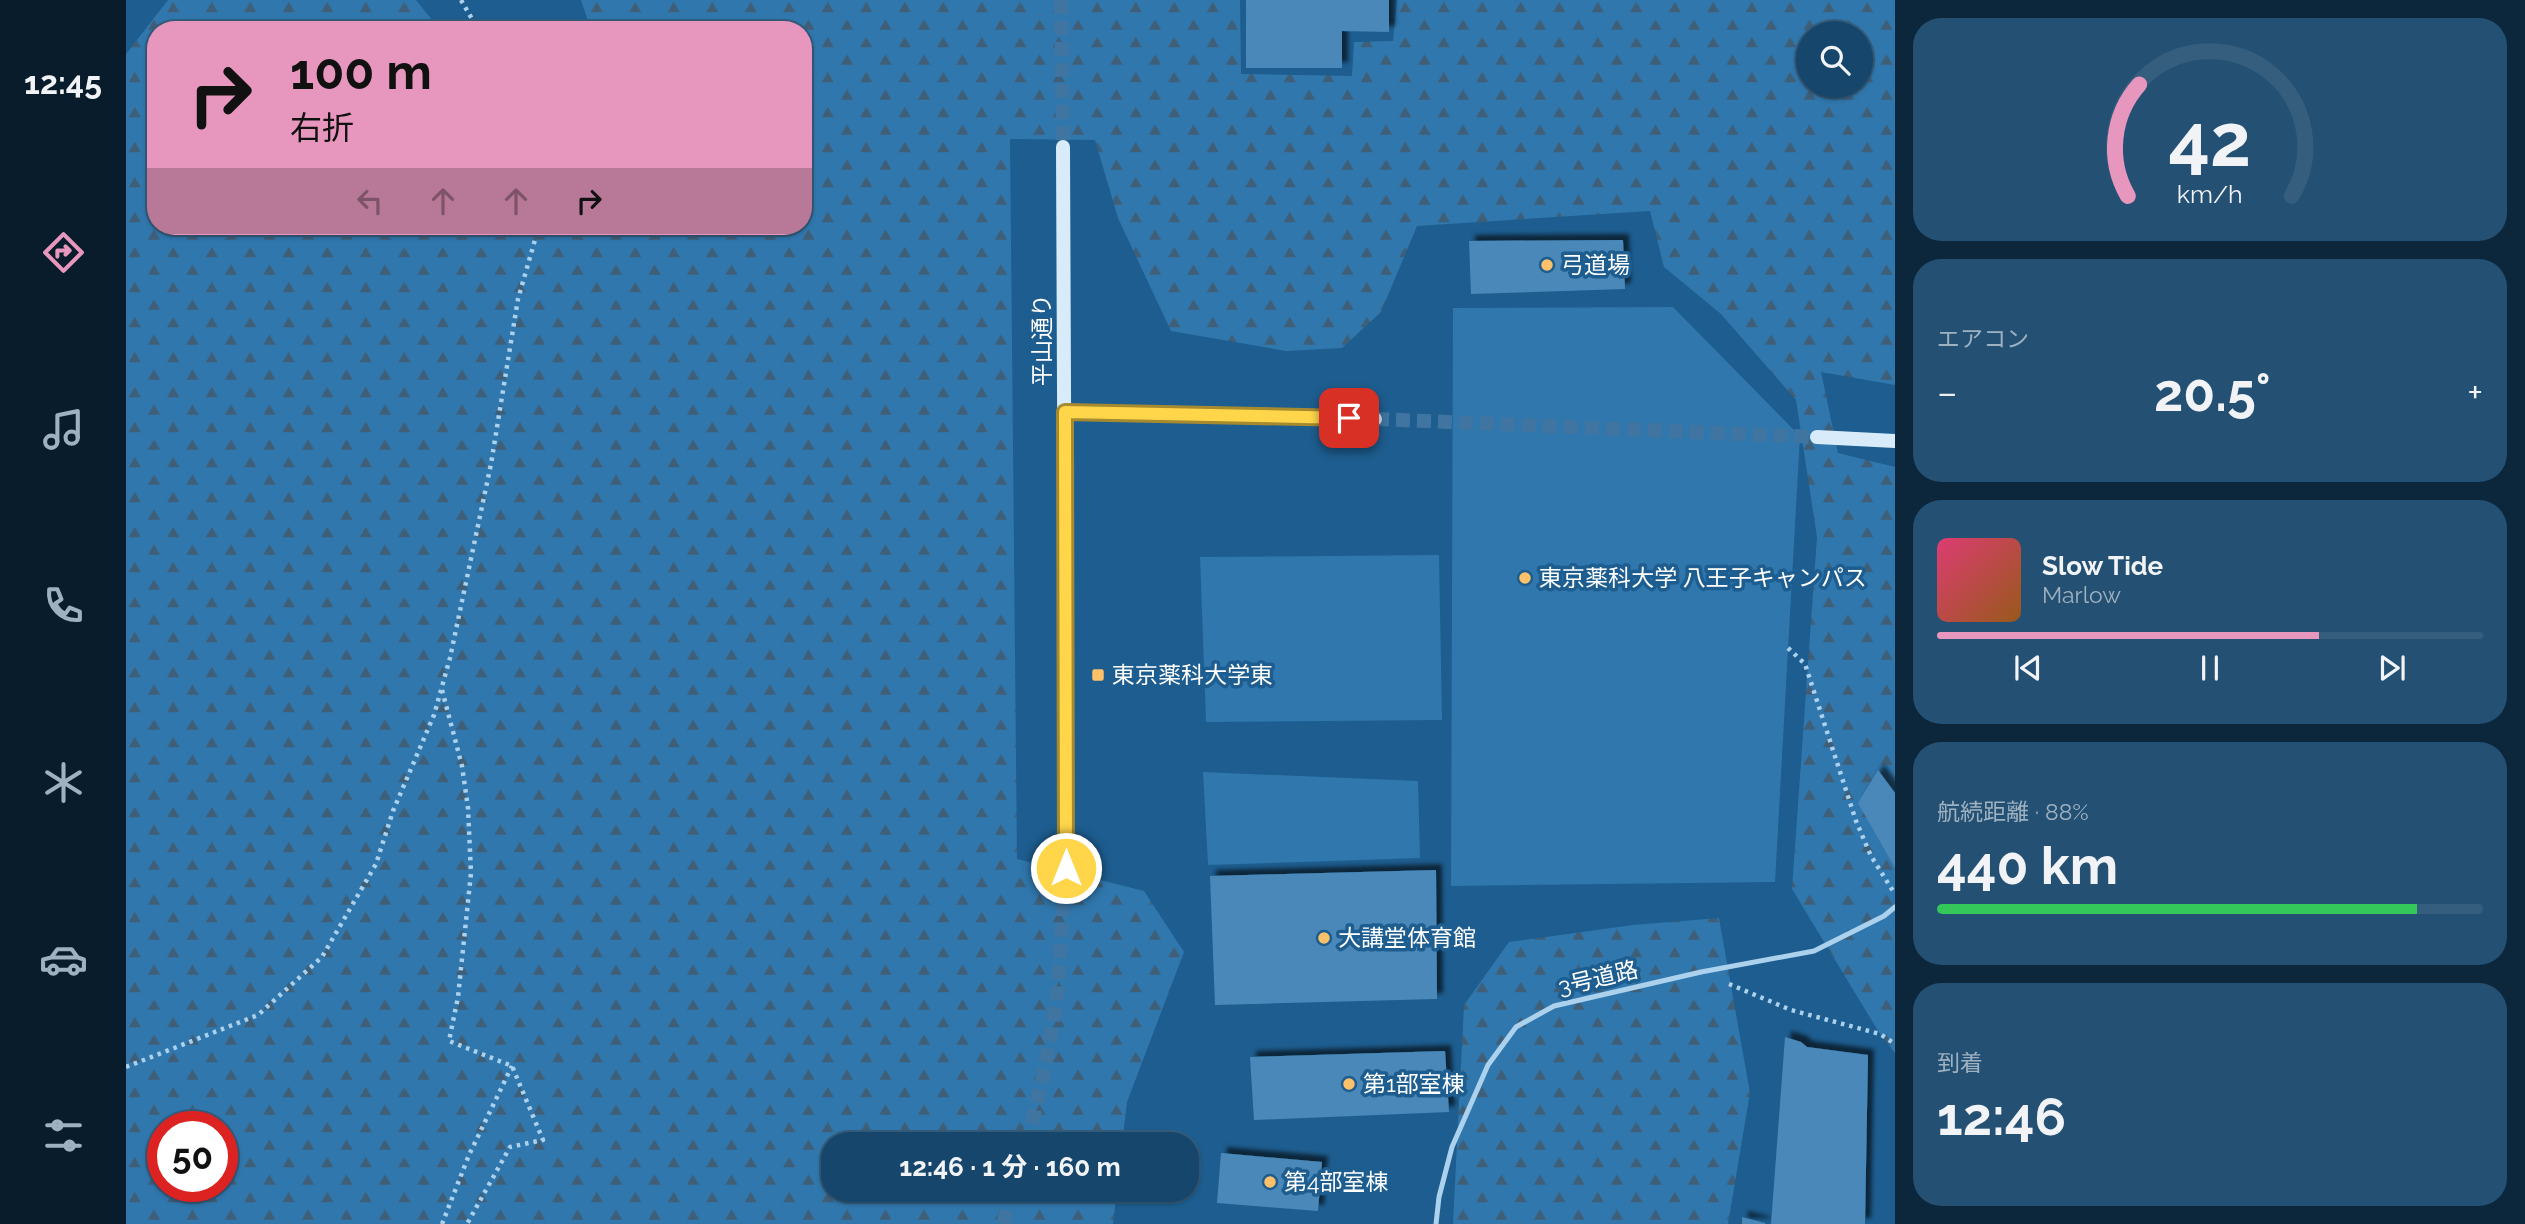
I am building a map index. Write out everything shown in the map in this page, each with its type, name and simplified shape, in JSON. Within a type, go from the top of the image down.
[{"type":"main road","name":"平山通り","points":[[1063,147],[1066,868]]},
{"type":"main road","points":[[1065,412],[1375,419]]},
{"type":"main road","points":[[1817,437],[1895,441]]},
{"type":"lane","name":"3号道路","points":[[1436,1224],[1439,1197],[1452,1147],[1489,1065],[1516,1027],[1554,1006],[1702,972],[1814,951],[1884,916],[1895,907]]},
{"type":"path","points":[[461,0],[474,21]]},
{"type":"path","points":[[126,1067],[258,1015],[322,957],[376,864],[393,811],[434,715],[450,658],[491,464],[518,299],[536,235]]},
{"type":"path","points":[[1788,648],[1805,664],[1856,821],[1871,856],[1895,894]]},
{"type":"path","points":[[441,688],[462,766],[468,808],[471,873],[458,997],[449,1041],[512,1066],[543,1140],[510,1147],[467,1224]]},
{"type":"path","points":[[1702,972],[1791,1010],[1880,1034],[1895,1045]]},
{"type":"path","points":[[442,1224],[469,1155],[512,1066]]},
{"type":"green space","points":[[168,0],[416,0],[433,21],[152,21]]},
{"type":"green space","points":[[581,0],[1240,0],[1241,74],[1352,76],[1354,42],[1393,41],[1397,0],[1895,0],[1895,385],[1821,372],[1838,453],[1895,467],[1895,1053],[1880,1034],[1792,889],[1817,537],[1796,400],[1721,314],[1664,267],[1650,211],[1417,226],[1381,312],[1342,348],[1286,351],[1171,331],[1118,218],[1095,140],[1010,139],[1017,859],[1144,891],[1184,952],[1127,1102],[1123,1132],[821,1132],[821,1202],[1116,1202],[1113,1224],[126,1224],[126,54],[147,27],[147,235],[812,235],[812,21],[588,21]]},
{"type":"green space","points":[[1673,307],[1800,436],[1775,882],[1451,886],[1453,308]]},
{"type":"green space","points":[[1439,555],[1442,720],[1206,722],[1200,557]]},
{"type":"green space","points":[[1203,772],[1418,781],[1420,858],[1208,865]]},
{"type":"green space","points":[[1719,918],[1750,1093],[1728,1224],[1453,1224],[1464,1005],[1509,942],[1633,925]]},
{"type":"building","points":[[1246,0],[1389,0],[1389,32],[1342,31],[1342,68],[1246,68]]},
{"type":"building","name":"弓道場","points":[[1623,240],[1625,289],[1471,294],[1469,241]]},
{"type":"building","points":[[1878,770],[1895,793],[1895,868],[1858,803]]},
{"type":"building","name":"大講堂体育館","points":[[1436,870],[1437,999],[1215,1005],[1210,876]]},
{"type":"building","points":[[1785,1037],[1807,1047],[1868,1055],[1865,1224],[1771,1224]]},
{"type":"building","name":"第1部室棟","points":[[1445,1051],[1449,1112],[1254,1120],[1250,1057]]},
{"type":"building","name":"第4部室棟","points":[[1221,1153],[1322,1162],[1318,1211],[1217,1203]]},
{"type":"building","points":[[1742,1217],[1765,1223],[1765,1224],[1742,1224]]},
{"type":"tunnel","points":[[1061,0],[1063,147]]},
{"type":"tunnel","points":[[1375,419],[1817,437]]},
{"type":"tunnel","points":[[1030,1132],[1057,999],[1066,868]]},
{"type":"tunnel","points":[[1003,1224],[1009,1202]]},
{"type":"place","name":"弓道場","points":[[1547,265]]},
{"type":"place","name":"東京薬科大学 八王子キャンパス","points":[[1525,578]]},
{"type":"place","name":"東京薬科大学東","points":[[1098,675]]},
{"type":"place","name":"大講堂体育館","points":[[1324,938]]},
{"type":"place","name":"第1部室棟","points":[[1349,1084]]},
{"type":"place","name":"第4部室棟","points":[[1270,1182]]},
{"type":"route","points":[[1066,868],[1065,412],[1349,418]]}]
